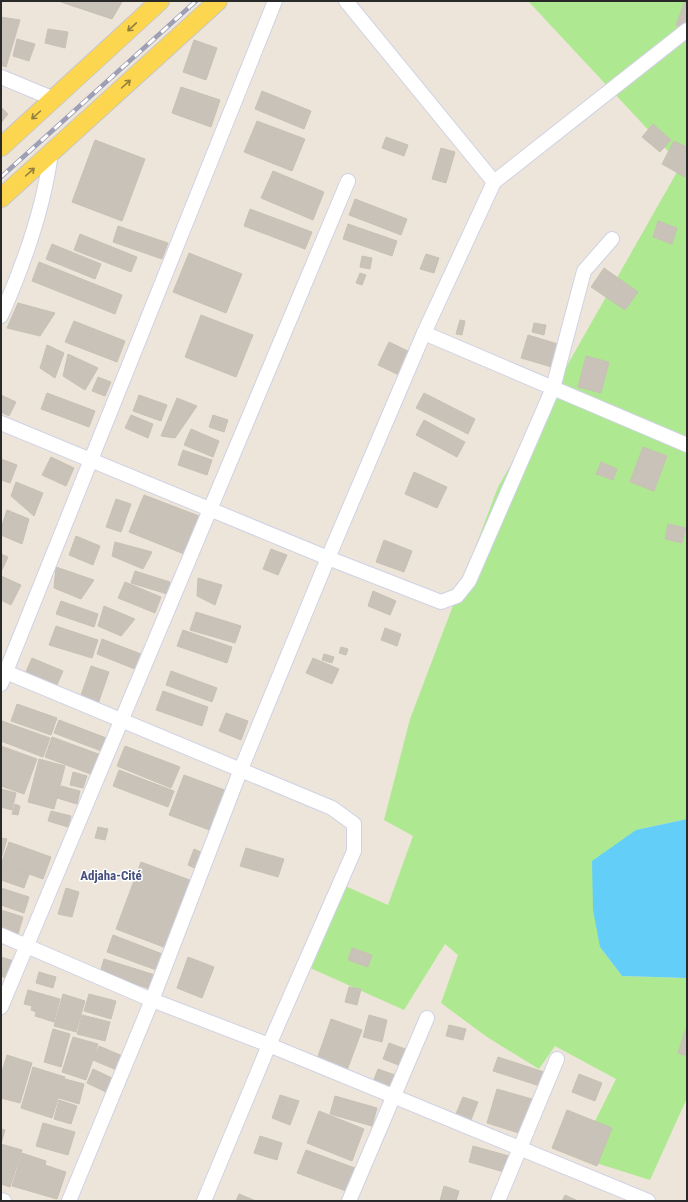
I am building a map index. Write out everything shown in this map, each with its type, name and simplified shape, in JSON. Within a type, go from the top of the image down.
[{"type":"main road","points":[[1,147],[160,1]]},
{"type":"main road","points":[[1,198],[218,1]]},
{"type":"street","points":[[204,1201],[269,1045],[354,851],[354,824],[332,808],[241,769],[122,720],[3,676],[276,1]]},
{"type":"street","points":[[346,1],[494,182]]},
{"type":"street","points":[[69,1201],[152,1000],[241,769],[328,558],[424,333],[494,182],[687,30]]},
{"type":"street","points":[[1,77],[54,99]]},
{"type":"street","points":[[1,316],[35,227],[48,173],[51,152]]},
{"type":"street","points":[[1,1007],[348,181]]},
{"type":"street","points":[[1,423],[328,558],[441,602],[457,596],[469,581],[553,388],[584,271],[612,239]]},
{"type":"street","points":[[424,333],[687,445]]},
{"type":"street","points":[[1,935],[152,1000],[269,1045],[648,1201]]},
{"type":"street","points":[[349,1201],[427,1018]]},
{"type":"street","points":[[498,1201],[557,1059]]},
{"type":"green space","points":[[528,1],[687,1],[687,819],[636,830],[600,947],[622,976],[687,978],[687,1098],[650,1180],[577,1157],[616,1079],[555,1046],[539,1069],[487,1037],[441,1003],[458,955],[445,944],[404,1010],[308,967],[343,885],[388,905],[413,836],[384,820],[410,719],[498,487],[681,165]]},
{"type":"water","points":[[687,819],[687,978],[622,976],[600,947],[593,910],[592,861],[636,830]]},
{"type":"building","points":[[58,1],[118,1],[122,2],[112,19]]},
{"type":"building","points":[[685,1],[687,1],[687,24],[685,29],[676,25]]},
{"type":"building","points":[[1,17],[20,20],[6,67],[1,65]]},
{"type":"building","points":[[48,29],[68,32],[65,48],[45,43]]},
{"type":"building","points":[[17,39],[35,44],[29,61],[13,56]]},
{"type":"building","points":[[194,40],[217,48],[206,80],[183,72]]},
{"type":"building","points":[[181,87],[220,100],[211,127],[172,113]]},
{"type":"building","points":[[262,91],[311,111],[304,129],[255,109]]},
{"type":"building","points":[[1,107],[8,114],[1,123]]},
{"type":"building","points":[[257,121],[305,139],[292,171],[244,152]]},
{"type":"building","points":[[653,124],[671,140],[660,152],[642,137]]},
{"type":"building","points":[[386,137],[408,145],[404,156],[382,148]]},
{"type":"building","points":[[95,140],[145,159],[122,221],[72,202]]},
{"type":"building","points":[[674,141],[687,147],[687,174],[685,177],[662,164]]},
{"type":"building","points":[[441,148],[455,152],[446,183],[432,179]]},
{"type":"building","points":[[273,171],[324,192],[313,220],[261,198]]},
{"type":"building","points":[[355,199],[407,219],[401,235],[349,215]]},
{"type":"building","points":[[250,209],[312,232],[305,249],[244,226]]},
{"type":"building","points":[[658,221],[677,228],[672,244],[653,237]]},
{"type":"building","points":[[348,224],[397,241],[392,256],[343,239]]},
{"type":"building","points":[[118,226],[168,243],[162,259],[113,242]]},
{"type":"building","points":[[80,234],[137,257],[131,272],[74,250]]},
{"type":"building","points":[[52,244],[101,264],[95,279],[46,259]]},
{"type":"building","points":[[189,253],[242,274],[226,313],[173,292]]},
{"type":"building","points":[[426,254],[439,258],[434,273],[420,269]]},
{"type":"building","points":[[362,256],[372,258],[370,269],[360,267]]},
{"type":"building","points":[[39,262],[122,295],[115,314],[32,281]]},
{"type":"building","points":[[604,268],[638,292],[625,310],[591,287]]},
{"type":"building","points":[[360,273],[366,275],[362,285],[356,283]]},
{"type":"building","points":[[18,303],[55,313],[40,336],[7,328]]},
{"type":"building","points":[[201,315],[253,335],[236,377],[185,357]]},
{"type":"building","points":[[460,320],[465,321],[462,335],[456,334]]},
{"type":"building","points":[[74,321],[125,341],[117,362],[65,342]]},
{"type":"building","points":[[534,323],[546,325],[544,335],[532,332]]},
{"type":"building","points":[[528,335],[561,345],[555,368],[521,358]]},
{"type":"building","points":[[389,342],[410,352],[399,375],[378,365]]},
{"type":"building","points":[[47,345],[64,353],[55,378],[40,368]]},
{"type":"building","points":[[68,354],[98,368],[85,390],[63,376]]},
{"type":"building","points":[[586,356],[609,362],[601,393],[578,387]]},
{"type":"building","points":[[98,377],[111,382],[105,396],[92,391]]},
{"type":"building","points":[[47,393],[95,411],[89,427],[41,409]]},
{"type":"building","points":[[424,393],[475,419],[468,434],[416,408]]},
{"type":"building","points":[[1,395],[16,402],[9,416],[1,412]]},
{"type":"building","points":[[139,395],[167,405],[161,421],[133,411]]},
{"type":"building","points":[[177,398],[197,406],[175,438],[161,436]]},
{"type":"building","points":[[131,415],[153,424],[148,438],[125,428]]},
{"type":"building","points":[[213,415],[228,420],[224,432],[209,427]]},
{"type":"building","points":[[424,420],[465,442],[457,457],[416,435]]},
{"type":"building","points":[[191,429],[219,441],[213,457],[184,445]]},
{"type":"building","points":[[643,447],[667,456],[654,491],[630,482]]},
{"type":"building","points":[[183,450],[212,460],[207,475],[178,465]]},
{"type":"building","points":[[51,457],[74,468],[66,486],[42,475]]},
{"type":"building","points":[[1,459],[17,465],[10,483],[1,480]]},
{"type":"building","points":[[601,462],[617,469],[613,480],[596,474]]},
{"type":"building","points":[[414,472],[447,487],[437,508],[405,494]]},
{"type":"building","points":[[16,482],[43,493],[34,516],[11,496]]},
{"type":"building","points":[[144,495],[199,516],[184,554],[129,532]]},
{"type":"building","points":[[116,499],[131,504],[121,532],[106,527]]},
{"type":"building","points":[[7,510],[29,519],[22,544],[1,535],[1,528]]},
{"type":"building","points":[[668,524],[686,528],[682,543],[665,539]]},
{"type":"building","points":[[76,536],[100,546],[93,565],[69,555]]},
{"type":"building","points":[[384,540],[412,551],[404,572],[376,562]]},
{"type":"building","points":[[115,542],[152,552],[143,569],[112,556]]},
{"type":"building","points":[[271,549],[287,555],[278,575],[263,569]]},
{"type":"building","points":[[1,554],[8,557],[2,570],[1,570]]},
{"type":"building","points":[[56,567],[94,580],[81,599],[54,588]]},
{"type":"building","points":[[135,571],[170,582],[167,594],[131,583]]},
{"type":"building","points":[[1,576],[21,585],[11,605],[1,600]]},
{"type":"building","points":[[198,578],[222,585],[215,605],[197,596]]},
{"type":"building","points":[[125,582],[161,597],[155,613],[118,598]]},
{"type":"building","points":[[373,591],[396,601],[390,615],[368,606]]},
{"type":"building","points":[[61,601],[98,614],[94,627],[56,614]]},
{"type":"building","points":[[104,606],[135,619],[121,636],[98,626]]},
{"type":"building","points":[[196,612],[241,626],[235,643],[190,630]]},
{"type":"building","points":[[56,626],[98,640],[92,658],[49,645]]},
{"type":"building","points":[[385,628],[401,634],[397,646],[381,640]]},
{"type":"building","points":[[183,630],[232,647],[227,663],[177,646]]},
{"type":"building","points":[[102,639],[141,654],[135,669],[97,654]]},
{"type":"building","points":[[341,647],[348,649],[346,655],[339,653]]},
{"type":"building","points":[[324,654],[334,657],[332,663],[322,660]]},
{"type":"building","points":[[32,658],[63,671],[56,687],[25,674]]},
{"type":"building","points":[[313,658],[339,669],[332,684],[306,673]]},
{"type":"building","points":[[91,666],[109,672],[97,707],[79,701]]},
{"type":"building","points":[[171,671],[217,688],[212,702],[166,685]]},
{"type":"building","points":[[163,691],[208,707],[202,726],[156,710]]},
{"type":"building","points":[[17,704],[57,718],[51,735],[11,721]]},
{"type":"building","points":[[226,713],[248,721],[241,740],[219,731]]},
{"type":"building","points":[[59,720],[109,739],[104,752],[54,733]]},
{"type":"building","points":[[2,721],[50,738],[43,757],[1,741]]},
{"type":"building","points":[[52,737],[101,755],[93,775],[45,757]]},
{"type":"building","points":[[1,746],[37,759],[24,794],[1,786]]},
{"type":"building","points":[[125,746],[180,767],[171,788],[117,766]]},
{"type":"building","points":[[39,759],[65,766],[54,809],[28,802]]},
{"type":"building","points":[[119,770],[174,791],[168,807],[113,786]]},
{"type":"building","points":[[73,772],[87,776],[83,788],[70,785]]},
{"type":"building","points":[[184,775],[230,792],[215,832],[169,815]]},
{"type":"building","points":[[61,786],[80,791],[77,804],[57,798]]},
{"type":"building","points":[[1,789],[16,793],[12,810],[1,807]]},
{"type":"building","points":[[15,804],[20,806],[18,815],[12,814]]},
{"type":"building","points":[[51,811],[71,816],[68,827],[48,821]]},
{"type":"building","points":[[98,827],[108,829],[105,840],[95,838]]},
{"type":"building","points":[[1,838],[7,839],[2,856],[1,856]]},
{"type":"building","points":[[9,842],[51,857],[43,879],[1,864]]},
{"type":"building","points":[[246,848],[284,859],[278,877],[240,866]]},
{"type":"building","points":[[194,849],[207,855],[201,871],[188,865]]},
{"type":"building","points":[[141,862],[195,882],[169,949],[116,929]]},
{"type":"building","points":[[1,865],[29,874],[24,888],[1,880]]},
{"type":"building","points":[[1,888],[29,897],[24,913],[1,905]]},
{"type":"building","points":[[66,888],[79,892],[72,917],[58,914]]},
{"type":"building","points":[[1,910],[23,917],[18,934],[1,928]]},
{"type":"building","points":[[113,935],[165,955],[159,971],[107,952]]},
{"type":"building","points":[[352,948],[372,955],[368,967],[348,960]]},
{"type":"building","points":[[1,957],[14,961],[9,979],[1,976]]},
{"type":"building","points":[[188,957],[214,967],[202,998],[177,988]]},
{"type":"building","points":[[104,959],[155,975],[151,989],[100,973]]},
{"type":"building","points":[[39,972],[56,977],[53,988],[36,983]]},
{"type":"building","points":[[349,987],[361,989],[357,1005],[345,1002]]},
{"type":"building","points":[[28,990],[60,999],[54,1022],[35,1016],[36,1012],[31,1010],[32,1006],[24,1004]]},
{"type":"building","points":[[63,994],[85,1001],[76,1032],[54,1026]]},
{"type":"building","points":[[89,994],[116,1001],[111,1019],[84,1011]]},
{"type":"building","points":[[82,1015],[110,1022],[105,1041],[77,1034]]},
{"type":"building","points":[[369,1015],[387,1020],[382,1042],[363,1037]]},
{"type":"building","points":[[331,1019],[362,1030],[346,1073],[316,1062]]},
{"type":"building","points":[[449,1025],[466,1029],[463,1040],[446,1036]]},
{"type":"building","points":[[687,1025],[687,1056],[678,1053]]},
{"type":"building","points":[[53,1029],[70,1034],[61,1067],[44,1062]]},
{"type":"building","points":[[73,1037],[98,1044],[86,1080],[62,1072]]},
{"type":"building","points":[[389,1043],[408,1050],[401,1066],[383,1059]]},
{"type":"building","points":[[99,1046],[125,1057],[119,1071],[93,1060]]},
{"type":"building","points":[[7,1055],[32,1063],[20,1103],[1,1098],[1,1075]]},
{"type":"building","points":[[498,1057],[547,1073],[543,1087],[493,1071]]},
{"type":"building","points":[[33,1067],[65,1077],[52,1118],[21,1108]]},
{"type":"building","points":[[93,1069],[114,1079],[108,1093],[87,1083]]},
{"type":"building","points":[[378,1069],[395,1075],[390,1088],[373,1082]]},
{"type":"building","points":[[579,1074],[602,1083],[595,1101],[572,1092]]},
{"type":"building","points":[[65,1079],[84,1084],[79,1104],[59,1098]]},
{"type":"building","points":[[497,1089],[532,1099],[522,1134],[487,1123]]},
{"type":"building","points":[[280,1095],[299,1101],[290,1125],[272,1118]]},
{"type":"building","points":[[335,1096],[377,1108],[372,1126],[330,1114]]},
{"type":"building","points":[[463,1097],[478,1102],[471,1120],[456,1114]]},
{"type":"building","points":[[59,1100],[77,1106],[71,1124],[54,1119]]},
{"type":"building","points":[[567,1110],[612,1128],[597,1166],[552,1148]]},
{"type":"building","points":[[319,1111],[364,1129],[352,1161],[307,1143]]},
{"type":"building","points":[[43,1123],[75,1132],[68,1155],[36,1146]]},
{"type":"building","points":[[1,1129],[5,1130],[1,1144]]},
{"type":"building","points":[[260,1136],[282,1143],[277,1160],[254,1153]]},
{"type":"building","points":[[1,1144],[22,1150],[10,1187],[1,1184]]},
{"type":"building","points":[[473,1146],[509,1156],[504,1172],[469,1162]]},
{"type":"building","points":[[306,1150],[355,1168],[346,1191],[297,1173]]},
{"type":"building","points":[[22,1153],[46,1161],[45,1165],[66,1172],[57,1199],[12,1186]]},
{"type":"building","points":[[444,1186],[459,1191],[456,1201],[440,1201]]},
{"type":"building","points":[[239,1194],[256,1201],[236,1201]]},
{"type":"building","points":[[565,1195],[578,1201],[562,1201]]},
{"type":"railway","points":[[1,177],[196,1]]},
{"type":"district","name":"Adjaha-Cité","points":[[111,875]]}]
